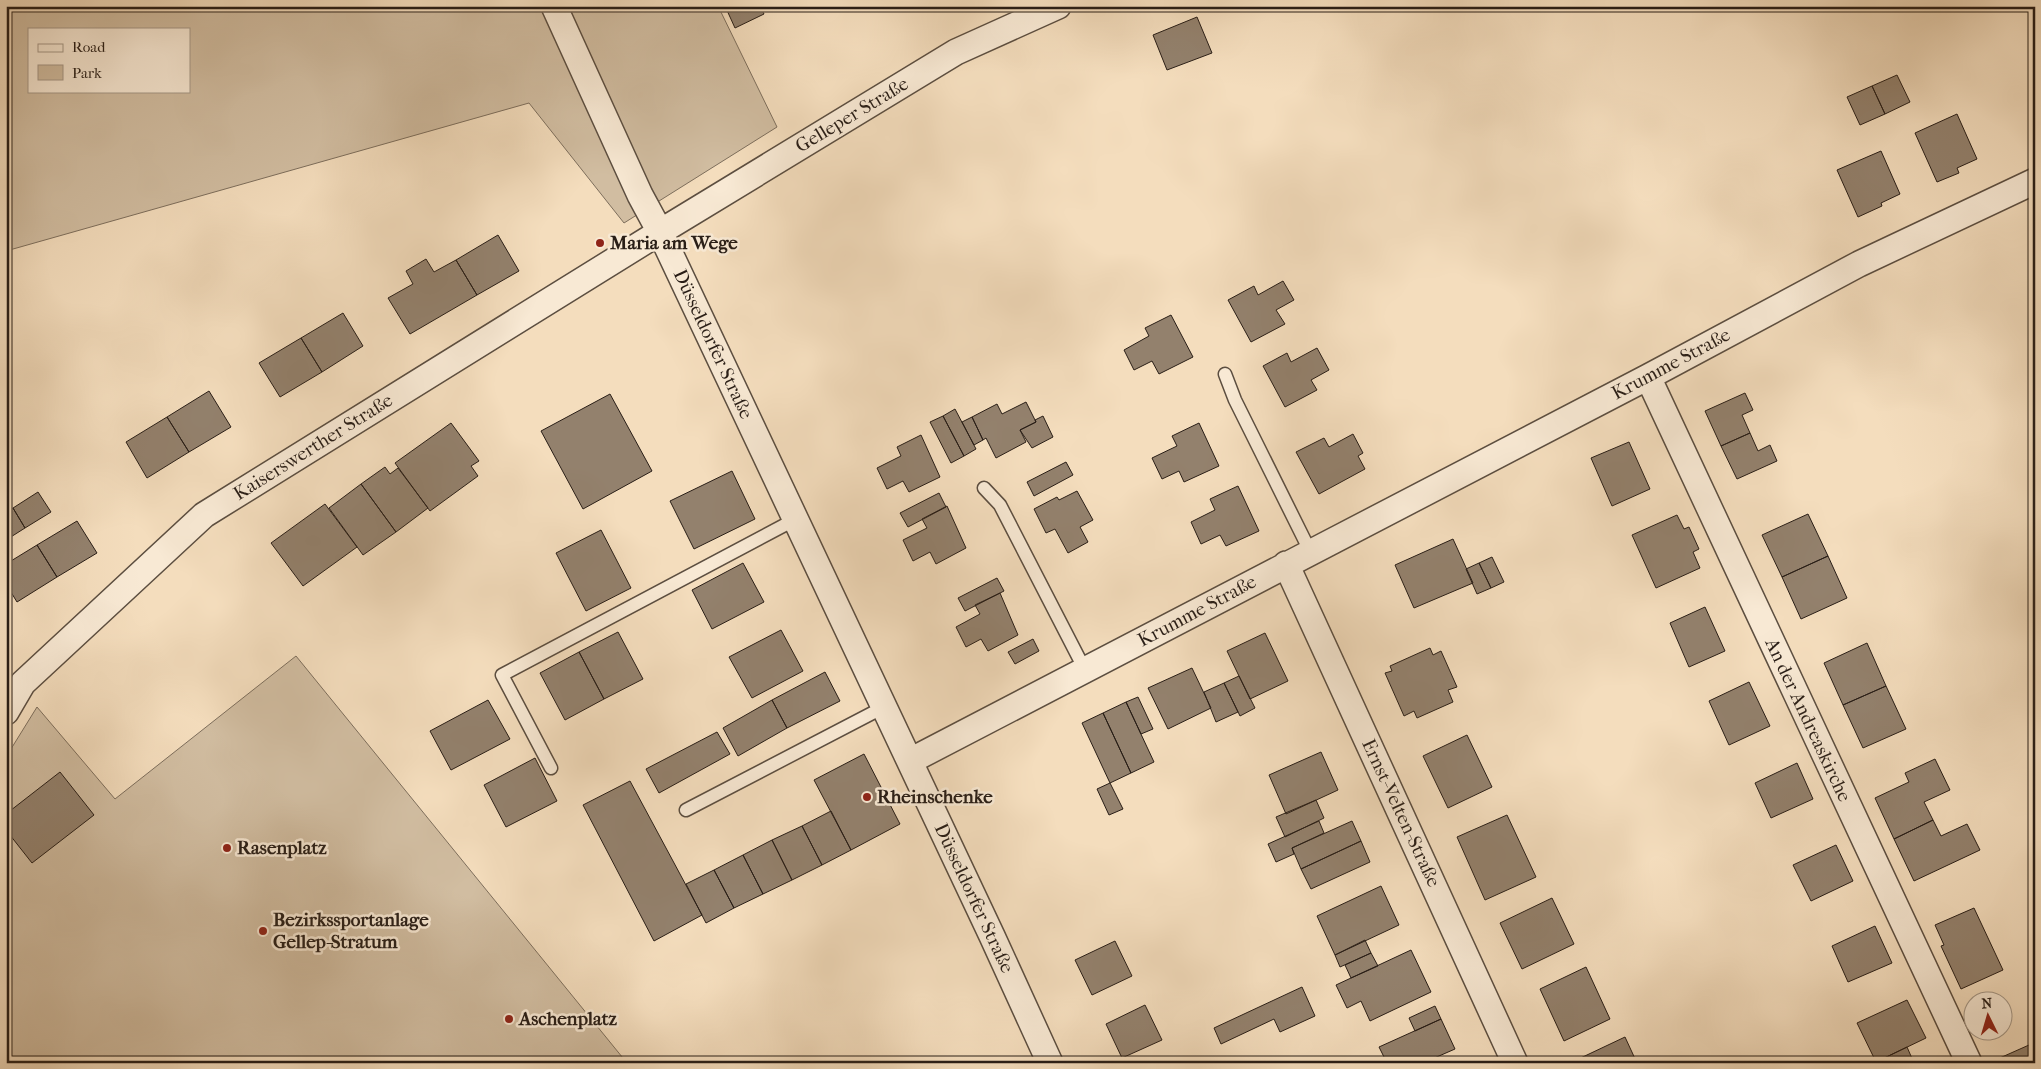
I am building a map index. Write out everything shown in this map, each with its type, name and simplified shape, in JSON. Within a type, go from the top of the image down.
[{"type":"street","name":"Düsseldorfer Straße","points":[[554,6],[640,195],[660,232],[796,519],[1050,1063]]},
{"type":"street","name":"Gelleper Straße","points":[[660,232],[956,52],[1052,7]]},
{"type":"street","name":"Krumme Straße","points":[[910,761],[1310,551],[1648,377],[1859,264],[2035,181]]},
{"type":"street","name":"Kaiserswerther Straße","points":[[6,712],[23,683],[204,515],[660,232]]},
{"type":"street","name":"An der Andreaskirche","points":[[1648,377],[1969,1063]]},
{"type":"street","name":"Ernst-Velten-Straße","points":[[1286,564],[1515,1063]]},
{"type":"lane","points":[[1225,374],[1235,400],[1310,551]]},
{"type":"lane","points":[[984,488],[1000,505],[1085,670]]},
{"type":"lane","points":[[551,768],[502,675],[796,519]]},
{"type":"lane","points":[[686,810],[884,707]]},
{"type":"green space","points":[[6,6],[718,6],[777,127],[624,223],[529,103],[6,251]]},
{"type":"green space","name":"Bezirkssportanlage Gellep-Stratum","points":[[296,656],[627,1063],[6,1063],[6,757],[37,707],[115,799]]},
{"type":"building","points":[[725,6],[760,6],[764,14],[735,28]]},
{"type":"building","points":[[1197,17],[1212,53],[1167,70],[1153,35]]},
{"type":"building","points":[[1897,75],[1910,102],[1885,114],[1872,86]]},
{"type":"building","points":[[1872,86],[1885,114],[1860,125],[1847,97]]},
{"type":"building","points":[[1957,114],[1977,159],[1957,168],[1959,173],[1937,182],[1915,133]]},
{"type":"building","points":[[1881,151],[1900,194],[1881,203],[1882,206],[1858,217],[1837,170]]},
{"type":"building","points":[[498,235],[519,271],[477,295],[456,260]]},
{"type":"building","points":[[426,259],[434,272],[456,260],[477,295],[410,334],[388,298],[413,284],[406,271]]},
{"type":"building","points":[[1283,281],[1294,300],[1276,310],[1285,324],[1251,342],[1228,300],[1254,286],[1258,295]]},
{"type":"building","points":[[343,313],[363,346],[322,372],[301,338]]},
{"type":"building","points":[[1171,315],[1193,357],[1159,374],[1152,361],[1134,370],[1124,350],[1149,336],[1145,328]]},
{"type":"building","points":[[301,338],[322,372],[280,397],[259,363]]},
{"type":"building","points":[[1317,348],[1329,370],[1311,380],[1317,390],[1285,407],[1263,366],[1287,353],[1291,362]]},
{"type":"building","points":[[209,391],[231,427],[189,452],[167,417]]},
{"type":"building","points":[[1745,393],[1753,410],[1742,415],[1750,433],[1721,446],[1705,411]]},
{"type":"building","points":[[610,394],[652,471],[583,509],[541,431]]},
{"type":"building","points":[[1026,402],[1036,422],[1020,430],[1026,442],[996,458],[986,438],[983,440],[972,417],[997,404],[1002,414]]},
{"type":"building","points":[[955,409],[976,449],[964,456],[943,416]]},
{"type":"building","points":[[943,416],[964,456],[951,463],[930,422]]},
{"type":"building","points":[[1043,416],[1053,437],[1032,448],[1020,430]]},
{"type":"building","points":[[167,417],[189,452],[147,478],[126,442]]},
{"type":"building","points":[[972,417],[983,440],[974,445],[962,422]]},
{"type":"building","points":[[451,423],[479,461],[471,466],[478,476],[430,511],[395,463]]},
{"type":"building","points":[[1199,423],[1219,466],[1184,482],[1179,471],[1162,479],[1152,458],[1177,446],[1172,436]]},
{"type":"building","points":[[1750,433],[1758,451],[1770,445],[1777,461],[1737,479],[1721,446]]},
{"type":"building","points":[[1353,434],[1363,453],[1358,456],[1365,469],[1319,494],[1296,452],[1324,438],[1329,447]]},
{"type":"building","points":[[921,435],[940,477],[909,492],[903,481],[887,489],[877,468],[901,456],[897,447]]},
{"type":"building","points":[[1629,442],[1650,489],[1612,506],[1591,458]]},
{"type":"building","points":[[1066,462],[1073,475],[1034,496],[1027,482]]},
{"type":"building","points":[[385,467],[390,474],[398,468],[428,508],[396,532],[361,484]]},
{"type":"building","points":[[732,471],[755,519],[694,549],[670,501]]},
{"type":"building","points":[[361,484],[396,532],[363,555],[329,508]]},
{"type":"building","points":[[1238,486],[1259,531],[1226,546],[1220,535],[1201,544],[1191,522],[1215,510],[1210,499]]},
{"type":"building","points":[[1077,491],[1093,520],[1080,527],[1088,542],[1068,553],[1055,529],[1046,533],[1034,509],[1057,497],[1059,500]]},
{"type":"building","points":[[38,492],[51,512],[25,528],[13,508]]},
{"type":"building","points":[[939,493],[946,507],[908,527],[900,513]]},
{"type":"building","points":[[325,504],[357,547],[303,586],[271,543]]},
{"type":"building","points":[[947,506],[966,548],[936,564],[930,552],[913,561],[903,540],[927,528],[922,519]]},
{"type":"building","points":[[13,508],[25,528],[6,540],[6,512]]},
{"type":"building","points":[[1808,514],[1828,556],[1782,577],[1762,535]]},
{"type":"building","points":[[1677,515],[1684,529],[1689,527],[1699,549],[1693,552],[1700,568],[1656,588],[1632,535]]},
{"type":"building","points":[[77,521],[97,553],[57,577],[37,545]]},
{"type":"building","points":[[601,530],[631,588],[586,611],[556,553]]},
{"type":"building","points":[[1453,539],[1473,583],[1414,608],[1395,565]]},
{"type":"building","points":[[37,545],[57,577],[17,602],[6,584],[6,564]]},
{"type":"building","points":[[1828,556],[1847,598],[1801,619],[1782,577]]},
{"type":"building","points":[[1492,557],[1504,582],[1491,588],[1479,563]]},
{"type":"building","points":[[743,563],[764,602],[712,629],[692,590]]},
{"type":"building","points":[[1479,563],[1491,588],[1477,594],[1466,569]]},
{"type":"building","points":[[997,578],[1004,591],[965,611],[958,598]]},
{"type":"building","points":[[1000,593],[1018,635],[988,651],[981,639],[966,647],[956,627],[980,614],[975,605]]},
{"type":"building","points":[[1705,607],[1725,651],[1689,667],[1670,623]]},
{"type":"building","points":[[781,630],[803,671],[752,698],[729,657]]},
{"type":"building","points":[[618,632],[643,679],[604,699],[579,652]]},
{"type":"building","points":[[1265,633],[1288,681],[1250,699],[1227,651]]},
{"type":"building","points":[[1033,639],[1039,651],[1015,664],[1008,652]]},
{"type":"building","points":[[1867,643],[1886,686],[1843,705],[1824,663]]},
{"type":"building","points":[[1430,648],[1433,655],[1441,651],[1457,687],[1448,690],[1453,702],[1417,718],[1414,711],[1404,716],[1385,673],[1392,671],[1390,666]]},
{"type":"building","points":[[579,652],[604,699],[565,720],[540,673]]},
{"type":"building","points":[[1192,668],[1211,708],[1168,729],[1148,688]]},
{"type":"building","points":[[825,672],[840,701],[787,728],[772,700]]},
{"type":"building","points":[[1239,676],[1255,708],[1240,716],[1224,683]]},
{"type":"building","points":[[1749,682],[1770,726],[1729,745],[1709,701]]},
{"type":"building","points":[[1224,683],[1238,712],[1216,722],[1204,692]]},
{"type":"building","points":[[1886,686],[1906,729],[1863,748],[1843,705]]},
{"type":"building","points":[[1138,697],[1153,729],[1141,734],[1126,702]]},
{"type":"building","points":[[488,700],[510,739],[451,770],[430,731]]},
{"type":"building","points":[[772,700],[787,728],[738,756],[723,728]]},
{"type":"building","points":[[1126,702],[1154,762],[1131,773],[1103,713]]},
{"type":"building","points":[[1103,713],[1131,773],[1110,783],[1082,723]]},
{"type":"building","points":[[717,732],[730,754],[659,793],[646,769]]},
{"type":"building","points":[[1467,735],[1492,787],[1448,808],[1423,756]]},
{"type":"building","points":[[1321,752],[1338,790],[1286,814],[1269,775]]},
{"type":"building","points":[[864,754],[900,824],[851,850],[814,780]]},
{"type":"building","points":[[535,758],[557,801],[506,827],[484,785]]},
{"type":"building","points":[[1935,759],[1950,790],[1924,802],[1933,820],[1894,839],[1875,798],[1909,782],[1905,773]]},
{"type":"building","points":[[1797,763],[1813,799],[1771,818],[1755,783]]},
{"type":"building","points":[[60,772],[94,815],[32,863],[6,830],[6,814]]},
{"type":"building","points":[[630,781],[702,915],[654,941],[583,805]]},
{"type":"building","points":[[1110,783],[1123,809],[1109,815],[1097,789]]},
{"type":"building","points":[[1316,800],[1324,818],[1285,837],[1276,817]]},
{"type":"building","points":[[831,811],[851,850],[822,865],[802,826]]},
{"type":"building","points":[[1507,815],[1536,877],[1485,900],[1457,837]]},
{"type":"building","points":[[1933,820],[1941,836],[1967,824],[1980,850],[1914,881],[1894,839]]},
{"type":"building","points":[[1319,821],[1324,833],[1292,848],[1294,854],[1276,862],[1268,844]]},
{"type":"building","points":[[1352,821],[1361,841],[1301,869],[1292,848]]},
{"type":"building","points":[[802,826],[822,865],[792,880],[772,840]]},
{"type":"building","points":[[772,840],[792,880],[763,894],[743,855]]},
{"type":"building","points":[[1361,841],[1370,862],[1311,889],[1301,869]]},
{"type":"building","points":[[1836,845],[1853,881],[1811,901],[1793,865]]},
{"type":"building","points":[[743,855],[763,894],[734,908],[714,870]]},
{"type":"building","points":[[714,870],[734,908],[706,923],[686,884]]},
{"type":"building","points":[[1381,886],[1399,925],[1335,955],[1317,916]]},
{"type":"building","points":[[1552,898],[1574,944],[1522,969],[1500,923]]},
{"type":"building","points":[[1974,908],[2003,970],[1961,989],[1941,946],[1944,945],[1935,925]]},
{"type":"building","points":[[1875,926],[1892,963],[1848,982],[1832,946]]},
{"type":"building","points":[[1365,940],[1371,953],[1340,967],[1335,955]]},
{"type":"building","points":[[1115,941],[1132,976],[1092,995],[1075,960]]},
{"type":"building","points":[[1411,950],[1431,992],[1370,1021],[1361,1001],[1347,1008],[1336,985]]},
{"type":"building","points":[[1371,953],[1378,966],[1351,978],[1345,965]]},
{"type":"building","points":[[1586,967],[1610,1019],[1564,1041],[1540,989]]},
{"type":"building","points":[[1302,987],[1315,1016],[1280,1032],[1274,1019],[1221,1044],[1214,1028]]},
{"type":"building","points":[[1907,1000],[1926,1038],[1876,1062],[1857,1023]]},
{"type":"building","points":[[1145,1005],[1162,1040],[1122,1058],[1106,1024]]},
{"type":"building","points":[[1435,1006],[1441,1019],[1415,1031],[1409,1018]]},
{"type":"building","points":[[1441,1019],[1455,1049],[1423,1063],[1387,1063],[1379,1047]]},
{"type":"building","points":[[1625,1037],[1637,1063],[1570,1063]]},
{"type":"building","points":[[2029,1045],[2035,1056],[2035,1063],[1994,1063],[1993,1061]]},
{"type":"building","points":[[1907,1047],[1914,1063],[1876,1062]]},
{"type":"place","name":"Maria am Wege","points":[[600,243]]},
{"type":"place","name":"Rheinschenke","points":[[867,797]]},
{"type":"place","name":"Rasenplatz","points":[[227,848]]},
{"type":"place","name":"Bezirkssportanlage Gellep-Stratum","points":[[263,931]]},
{"type":"place","name":"Aschenplatz","points":[[509,1019]]}]
